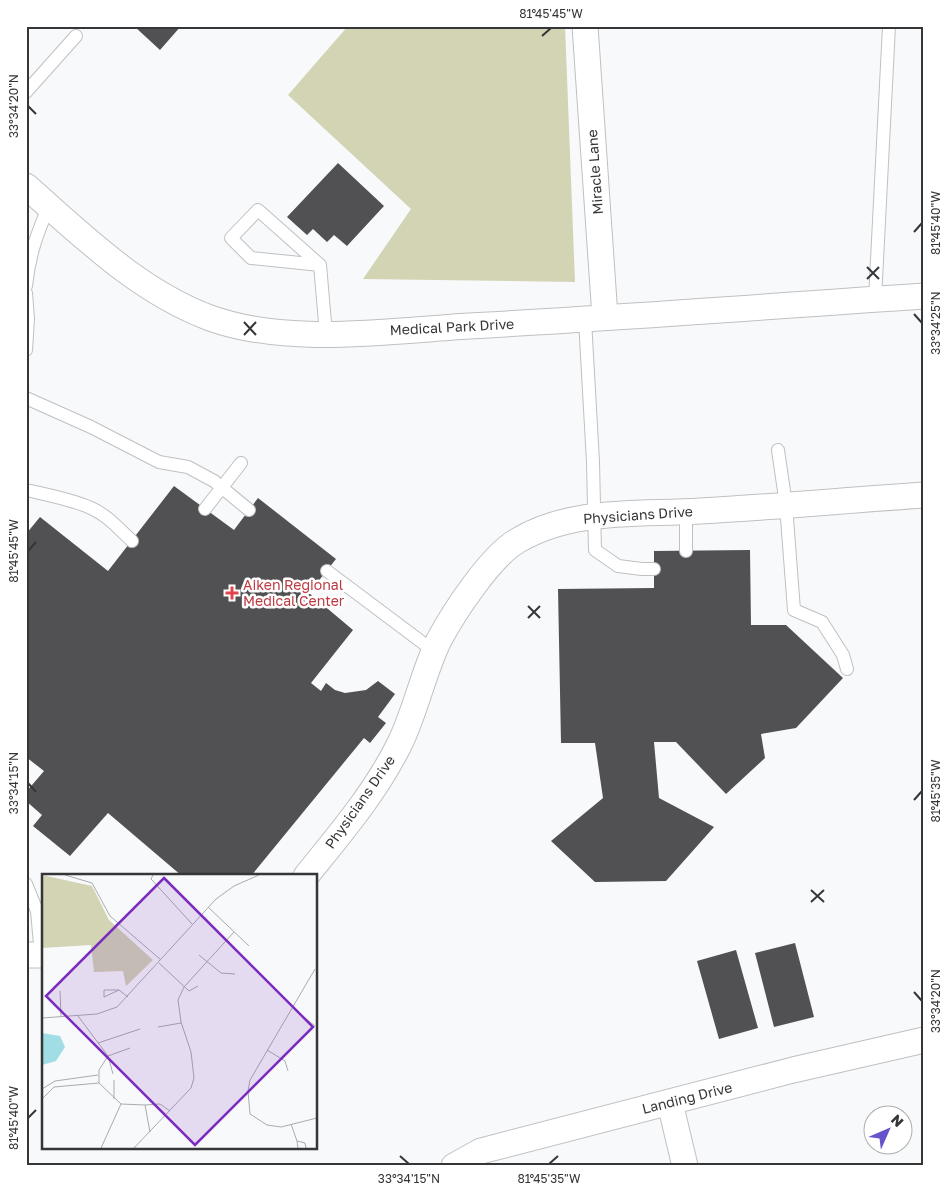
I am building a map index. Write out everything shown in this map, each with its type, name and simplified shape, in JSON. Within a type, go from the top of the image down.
[{"type":"street","name":"Miracle Lane","points":[[584,26],[595,319]]},
{"type":"street","name":"Medical Park Drive","points":[[26,186],[133,278],[158,294],[184,308],[212,318],[241,327],[266,331],[326,334],[595,319],[924,296]]},
{"type":"street","name":"Physicians Drive","points":[[308,874],[385,771],[413,714],[439,640],[466,598],[501,554],[514,542],[530,534],[580,518],[594,516],[686,512],[924,495]]},
{"type":"street","name":"Landing Drive","points":[[454,1166],[481,1151],[793,1070],[924,1040]]},
{"type":"street","points":[[670,1103],[686,1166]]},
{"type":"lane","points":[[875,299],[889,26]]},
{"type":"lane","points":[[26,92],[76,36]]},
{"type":"lane","points":[[26,286],[27,272],[35,237],[49,206]]},
{"type":"lane","points":[[320,265],[251,258],[231,238],[258,210],[320,265],[326,334]]},
{"type":"lane","points":[[26,293],[28,319],[26,350]]},
{"type":"lane","points":[[595,319],[595,550],[618,566],[642,569],[654,568]]},
{"type":"lane","points":[[26,398],[91,427],[160,462],[188,466],[214,481],[249,510]]},
{"type":"lane","points":[[778,450],[786,505],[794,610],[822,622],[843,655],[846,669]]},
{"type":"lane","points":[[205,509],[241,463]]},
{"type":"lane","points":[[26,490],[60,497],[93,508],[132,541]]},
{"type":"lane","points":[[686,512],[686,551]]},
{"type":"lane","points":[[327,571],[435,652]]},
{"type":"lane","points":[[26,884],[37,911],[37,955]]},
{"type":"green space","points":[[348,26],[565,26],[575,282],[363,279],[411,209],[288,95]]},
{"type":"building","points":[[134,26],[181,26],[160,50]]},
{"type":"building","points":[[338,163],[384,206],[347,246],[334,235],[327,242],[313,229],[307,235],[287,217]]},
{"type":"building","name":"Aiken Regional Medical Center","points":[[174,486],[234,530],[258,498],[336,559],[309,593],[353,630],[311,683],[321,691],[326,683],[335,690],[345,693],[366,690],[378,681],[395,694],[378,717],[386,723],[370,743],[364,738],[253,874],[180,874],[108,813],[70,856],[33,826],[42,815],[26,801],[26,792],[44,771],[26,757],[26,534],[40,517],[108,571]]},
{"type":"building","points":[[750,550],[751,625],[786,625],[843,678],[796,728],[761,734],[765,758],[726,794],[676,742],[654,742],[659,798],[714,827],[666,881],[595,882],[551,841],[603,798],[595,743],[561,743],[558,589],[654,588],[654,551]]},
{"type":"building","points":[[795,943],[814,1017],[774,1027],[755,953]]},
{"type":"building","points":[[736,950],[758,1028],[719,1039],[697,961]]},
{"type":"place","name":"Aiken Regional Medical Center","points":[[232,593]]}]
